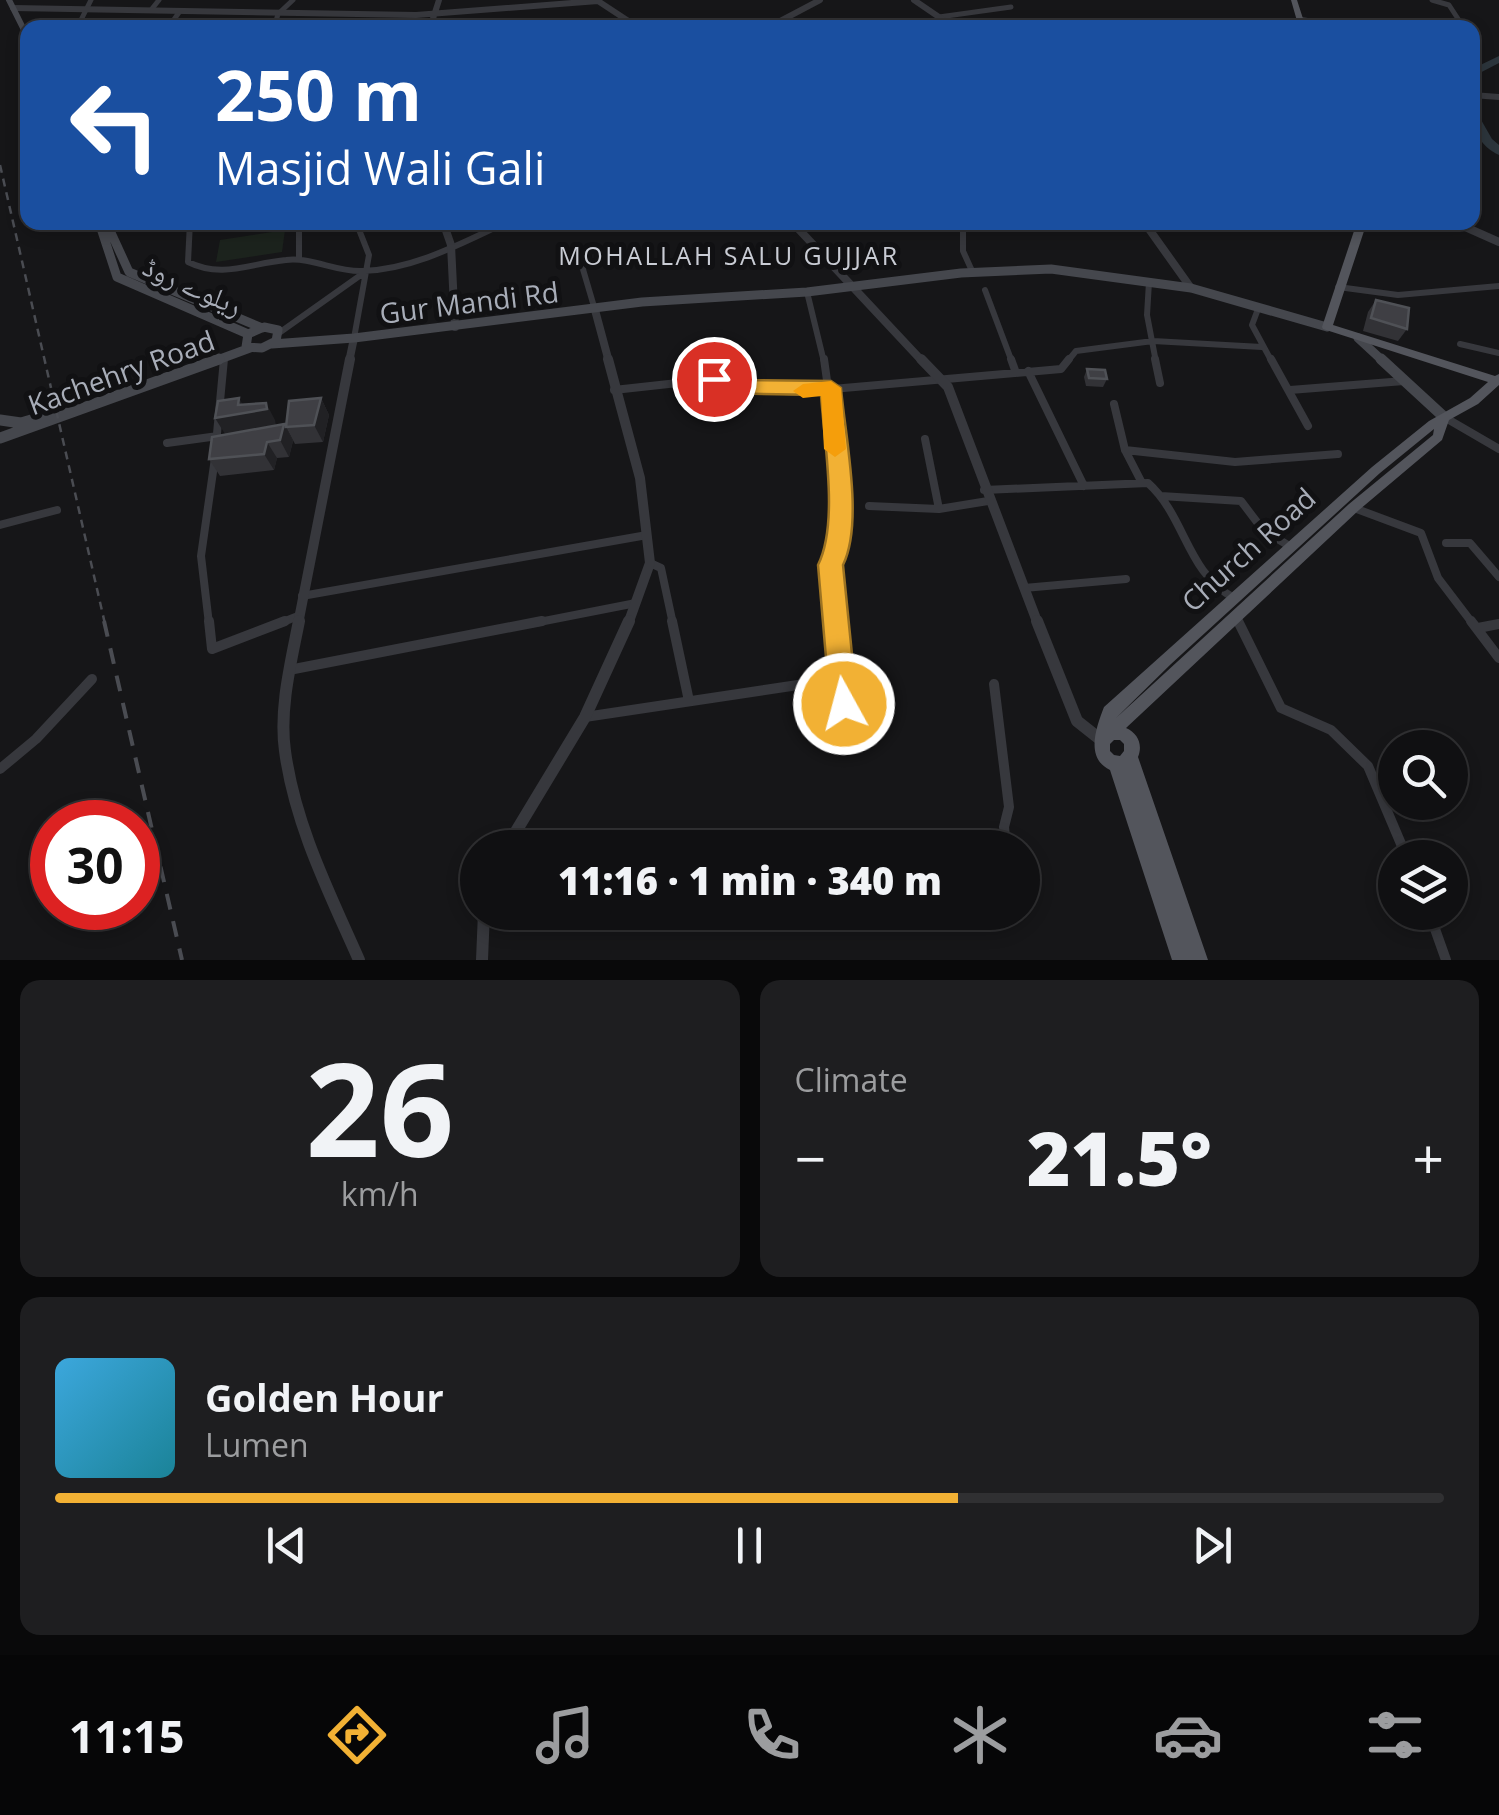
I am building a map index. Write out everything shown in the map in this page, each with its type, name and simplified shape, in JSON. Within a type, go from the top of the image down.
[{"type":"main road","name":"ریلوے روڈ","points":[[107,230],[117,277],[248,342]]},
{"type":"main road","points":[[108,230],[129,272],[262,328],[274,328],[280,334],[272,344]]},
{"type":"main road","points":[[1359,230],[1327,327],[1498,379]]},
{"type":"main road","name":"Gur Mandi Rd","points":[[248,342],[354,338],[642,302],[807,292],[973,273],[1051,269],[1191,288],[1327,327]]},
{"type":"main road","points":[[1330,313],[1348,330],[1498,379]]},
{"type":"main road","points":[[248,342],[262,328]]},
{"type":"main road","points":[[1358,338],[1444,417]]},
{"type":"main road","name":"Kachehry Road","points":[[2,436],[55,421],[224,358],[248,342]]},
{"type":"main road","name":"Kachehry Road","points":[[0,420],[21,423],[248,342]]},
{"type":"main road","name":"Church Road","points":[[1106,735],[1109,712],[1234,598],[1376,470],[1498,379]]},
{"type":"main road","name":"Church Road","points":[[1106,735],[1354,508],[1438,437],[1444,417]]},
{"type":"main road","points":[[1106,735],[1130,741],[1134,750],[1124,760],[1103,753],[1106,735]]},
{"type":"main road","points":[[1124,760],[1181,960]]},
{"type":"main road","points":[[1124,760],[1199,960]]},
{"type":"street","points":[[81,20],[91,0]]},
{"type":"street","points":[[151,10],[160,0]]},
{"type":"street","points":[[276,20],[293,0]]},
{"type":"street","points":[[433,20],[439,0]]},
{"type":"street","points":[[783,20],[820,0]]},
{"type":"street","points":[[914,0],[943,20]]},
{"type":"street","points":[[1432,0],[1449,5],[1459,20]]},
{"type":"street","points":[[12,4],[278,14],[436,14],[598,1],[627,20]]},
{"type":"street","points":[[940,18],[1011,7]]},
{"type":"street","points":[[174,20],[180,11]]},
{"type":"street","points":[[189,230],[188,262],[193,266],[223,272],[299,260],[364,272]]},
{"type":"street","points":[[299,260],[300,230]]},
{"type":"street","points":[[359,230],[369,255],[298,616],[289,670],[284,747],[299,822],[359,960]]},
{"type":"street","points":[[446,230],[455,327]]},
{"type":"street","points":[[280,334],[364,272],[489,230]]},
{"type":"street","points":[[799,230],[850,288],[944,379],[986,495],[1078,721],[1106,735]]},
{"type":"street","points":[[963,230],[963,251],[973,273]]},
{"type":"street","points":[[1150,230],[1191,288]]},
{"type":"street","points":[[1472,230],[1499,242]]},
{"type":"street","points":[[517,830],[585,717],[650,564],[640,478],[577,249]]},
{"type":"street","points":[[1148,282],[1146,315],[1160,383]]},
{"type":"street","points":[[1338,287],[1380,296],[1405,296],[1499,286]]},
{"type":"street","points":[[985,290],[1016,373]]},
{"type":"street","points":[[807,292],[831,388],[840,506],[837,551],[830,565],[838,679],[848,730]]},
{"type":"street","points":[[1258,308],[1252,325],[1308,426]]},
{"type":"street","points":[[614,390],[714,379],[716,386],[746,389],[831,388],[1061,369],[1076,351],[1085,348],[1152,341],[1262,347]]},
{"type":"street","points":[[1460,344],[1499,354]]},
{"type":"street","points":[[224,358],[218,436],[201,556],[212,649],[298,616]]},
{"type":"street","points":[[1028,372],[1084,486]]},
{"type":"street","points":[[1290,390],[1404,380]]},
{"type":"street","points":[[1114,404],[1124,450],[1142,483]]},
{"type":"street","points":[[1444,417],[1499,449]]},
{"type":"street","points":[[167,442],[218,436]]},
{"type":"street","points":[[925,438],[939,509]]},
{"type":"street","points":[[1124,450],[1236,462],[1338,454]]},
{"type":"street","points":[[869,506],[939,509],[986,495],[1142,483],[1153,486],[1161,496],[1203,573],[1222,594],[1234,598]]},
{"type":"street","points":[[1161,496],[1241,501],[1263,530],[1291,547]]},
{"type":"street","points":[[1354,508],[1422,534],[1438,578],[1499,658]]},
{"type":"street","points":[[0,525],[57,510]]},
{"type":"street","points":[[302,596],[647,535]]},
{"type":"street","points":[[1446,543],[1470,543],[1499,577]]},
{"type":"street","points":[[650,564],[661,568],[690,701]]},
{"type":"street","points":[[1024,588],[1126,579]]},
{"type":"street","points":[[289,670],[636,603]]},
{"type":"street","points":[[1235,616],[1281,708],[1331,730],[1368,766],[1399,840]]},
{"type":"street","points":[[1478,628],[1499,624]]},
{"type":"street","points":[[0,769],[36,738],[92,679]]},
{"type":"street","points":[[585,717],[838,679]]},
{"type":"street","points":[[994,684],[1009,807],[1004,830]]},
{"type":"street","points":[[482,960],[483,930]]},
{"type":"street","points":[[1435,930],[1446,960]]},
{"type":"shaded area","points":[[285,230],[282,252],[216,262],[220,240]]},
{"type":"building","points":[[1376,300],[1409,308],[1407,329],[1371,318]]},
{"type":"building","points":[[1087,369],[1105,370],[1107,379],[1089,378]]},
{"type":"building","points":[[239,398],[238,405],[266,403],[267,409],[215,418],[218,401]]},
{"type":"building","points":[[321,398],[314,425],[286,427],[289,401]]},
{"type":"building","points":[[284,424],[280,440],[267,442],[264,454],[209,459],[212,437]]},
{"type":"waterway","points":[[1480,70],[1499,59]]},
{"type":"waterway","points":[[1480,128],[1499,151]]},
{"type":"railway","points":[[0,165],[105,624]]},
{"type":"railway","points":[[104,621],[182,960]]},
{"type":"slow traffic","points":[[803,391],[831,388],[835,449]]},
{"type":"district","name":"MOHALLAH SALU GUJJAR","points":[[729,255]]},
{"type":"route","points":[[714,379],[716,386],[746,389],[798,392],[831,388],[840,506],[837,551],[830,565],[838,679],[844,704]]}]
